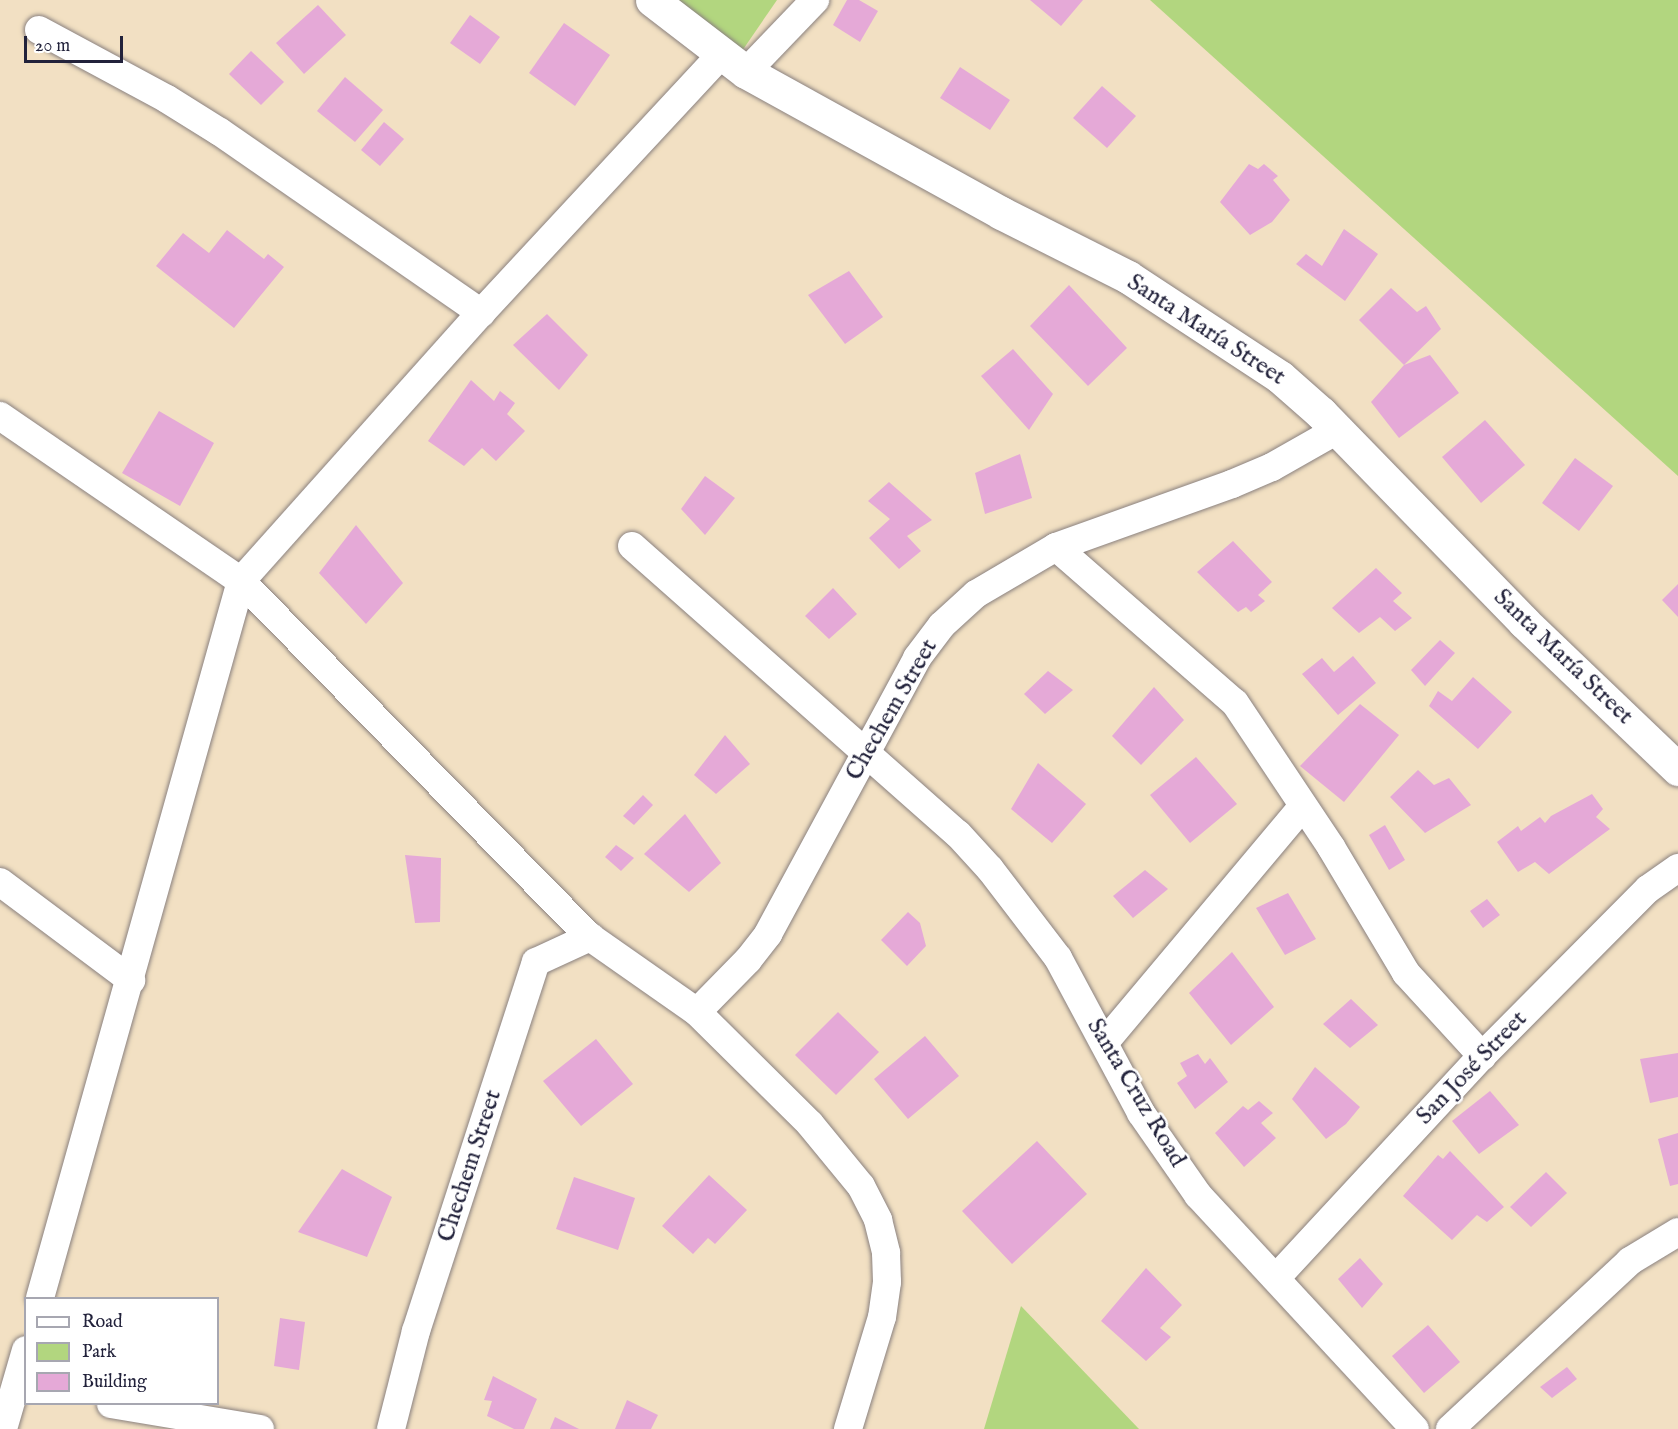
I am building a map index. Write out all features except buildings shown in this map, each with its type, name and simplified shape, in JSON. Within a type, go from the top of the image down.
[{"type":"street","name":"Santa María Street","points":[[652,0],[734,63],[1001,213],[1128,277],[1280,377],[1300,393],[1337,430],[1524,622],[1678,769]]},
{"type":"street","points":[[41,1297],[241,581],[481,313],[734,63],[815,0]]},
{"type":"street","points":[[39,30],[167,99],[220,132],[481,313]]},
{"type":"street","points":[[0,416],[241,581],[590,937],[697,1012],[810,1124],[861,1186],[878,1220],[886,1253],[887,1282],[883,1308],[848,1429]]},
{"type":"street","name":"Chechem Street","points":[[697,1012],[748,960],[768,934],[917,658],[942,625],[976,594],[1056,547],[1232,484],[1272,467],[1337,430]]},
{"type":"street","name":"Santa Cruz Road","points":[[632,546],[958,834],[990,869],[1058,958],[1141,1113],[1175,1164],[1198,1194],[1415,1429]]},
{"type":"street","points":[[1056,547],[1235,703],[1331,847],[1406,973],[1482,1056]]},
{"type":"street","points":[[1104,1042],[1303,806]]},
{"type":"street","name":"San José Street","points":[[1277,1277],[1482,1056],[1648,889],[1678,868]]},
{"type":"street","points":[[0,882],[131,980]]},
{"type":"street","name":"Chechem Street","points":[[391,1429],[416,1331],[536,962],[590,937]]},
{"type":"street","points":[[1450,1429],[1630,1261],[1678,1232]]},
{"type":"street","points":[[3,1429],[14,1376],[24,1354]]},
{"type":"street","points":[[117,1405],[260,1429]]},
{"type":"green space","points":[[674,0],[777,0],[742,51]]},
{"type":"green space","points":[[1150,0],[1678,0],[1678,476]]},
{"type":"green space","points":[[1021,1306],[1139,1429],[984,1429]]}]
